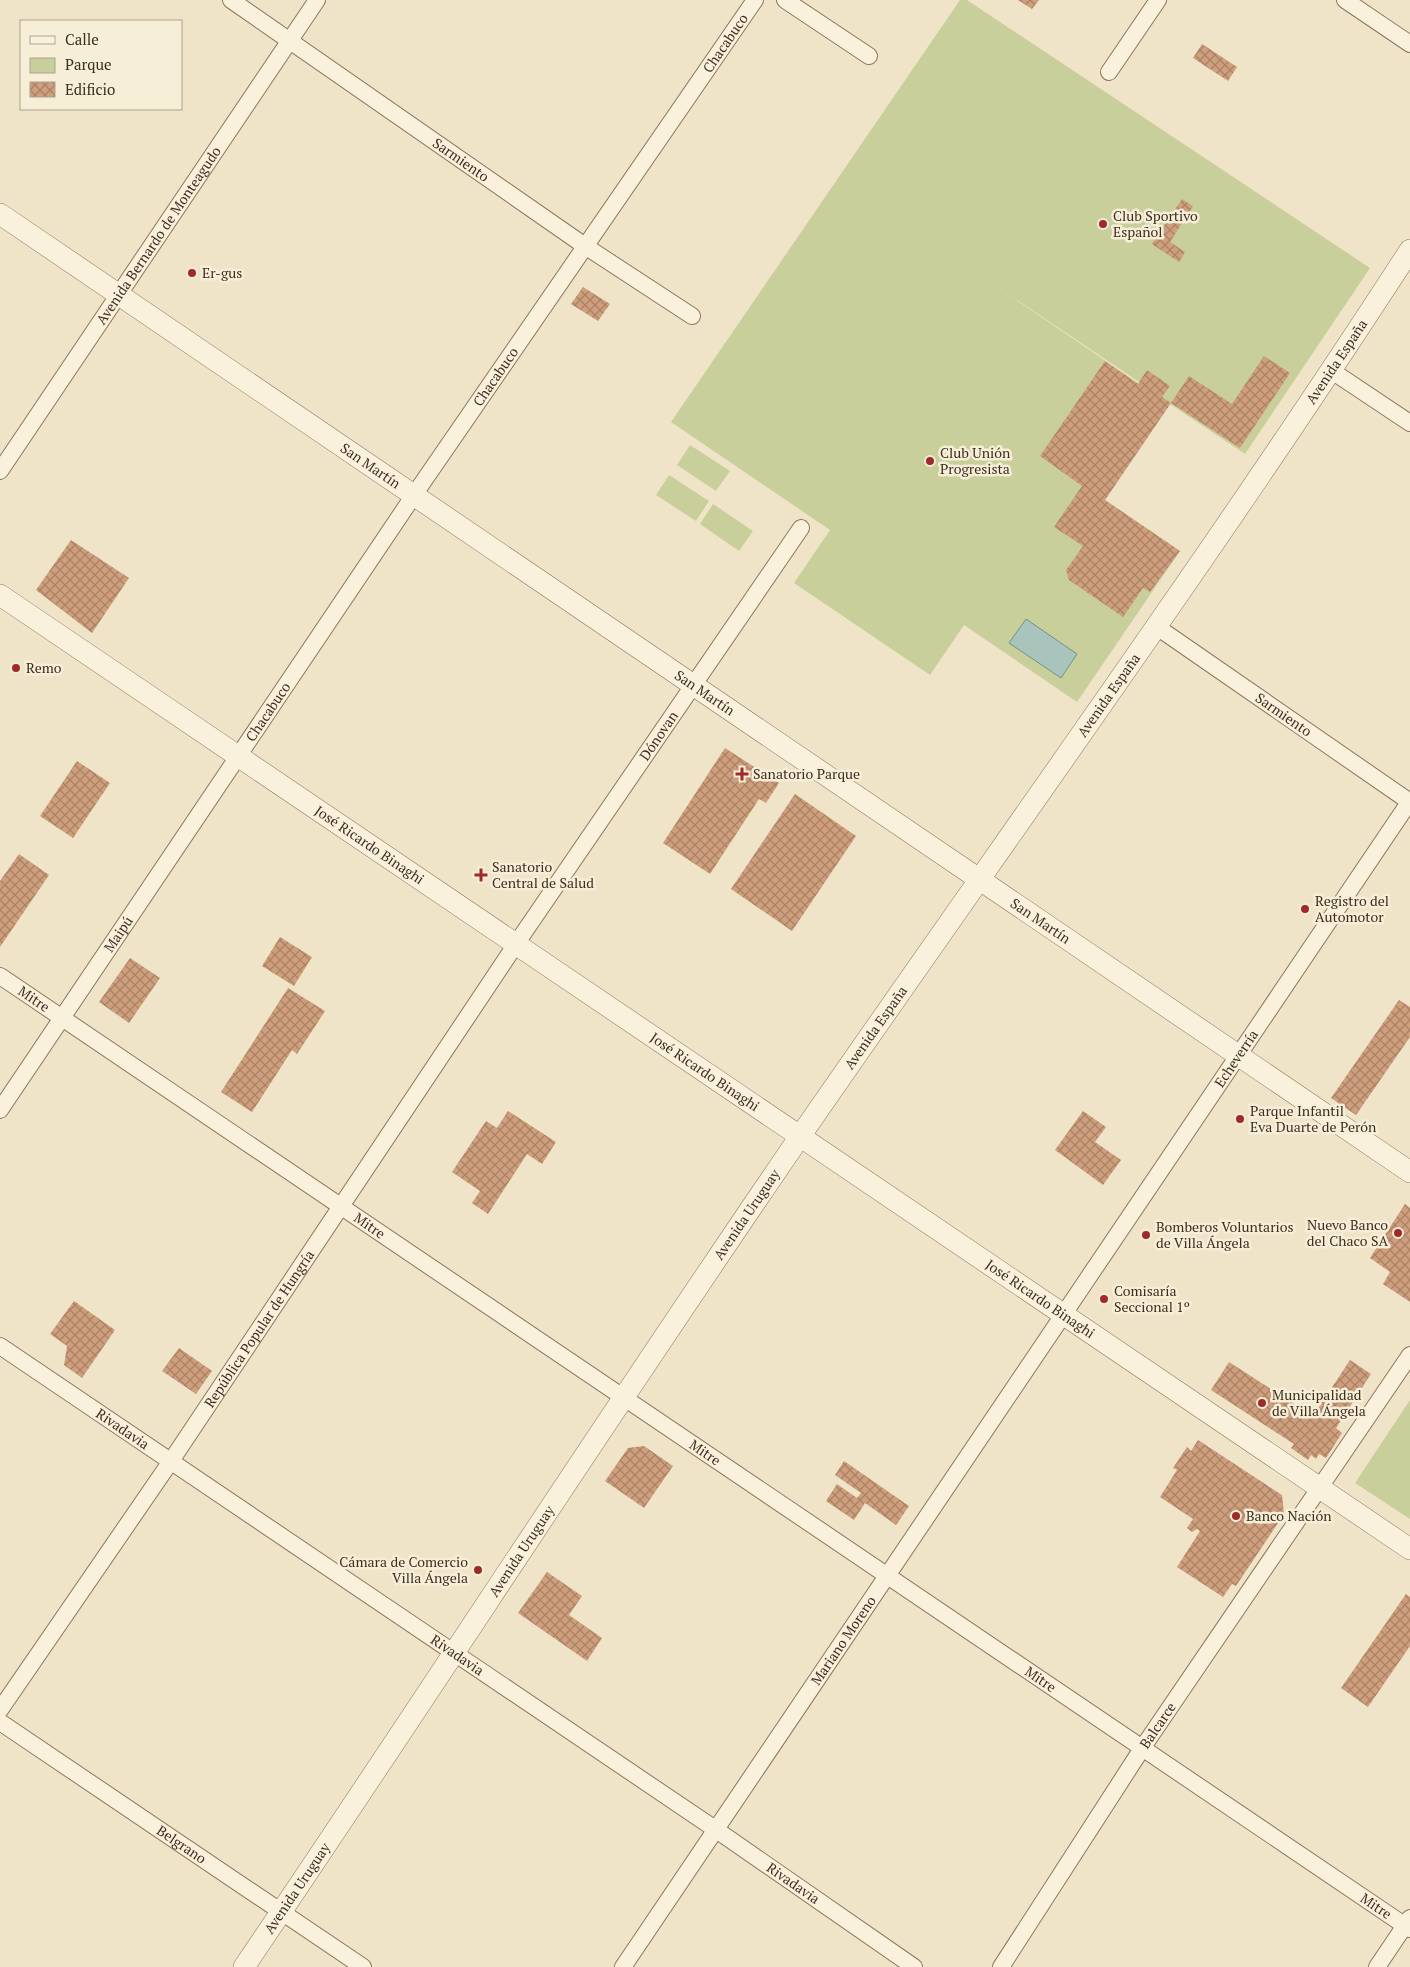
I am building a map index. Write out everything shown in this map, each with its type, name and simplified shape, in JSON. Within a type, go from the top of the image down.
[{"type":"street","name":"Sarmiento","points":[[231,0],[584,246],[692,316]]},
{"type":"street","name":"Avenida Bernardo de Monteagudo","points":[[0,471],[317,0]]},
{"type":"street","name":"Chacabuco","points":[[238,757],[584,246],[755,0]]},
{"type":"street","points":[[785,0],[869,56]]},
{"type":"street","points":[[1109,72],[1158,0]]},
{"type":"street","points":[[1345,0],[1410,44]]},
{"type":"street","name":"San Martín","points":[[0,214],[1410,1172]]},
{"type":"street","name":"Avenida España","points":[[800,1137],[1157,627],[1332,371],[1410,250]]},
{"type":"street","points":[[1332,371],[1410,423]]},
{"type":"street","name":"Dónovan","points":[[516,944],[801,528]]},
{"type":"street","name":"José Ricardo Binaghi","points":[[0,595],[1410,1549]]},
{"type":"street","name":"Sarmiento","points":[[1157,627],[1410,802]]},
{"type":"street","name":"Maipú","points":[[0,1110],[238,757]]},
{"type":"street","name":"Echeverría","points":[[1065,1316],[1410,802]]},
{"type":"street","name":"República Popular de Hungría","points":[[0,1710],[171,1461],[516,944]]},
{"type":"street","name":"Mitre","points":[[0,976],[1408,1924]]},
{"type":"street","name":"Avenida Uruguay","points":[[244,1967],[453,1652],[800,1137]]},
{"type":"street","name":"Mariano Moreno","points":[[623,1967],[1065,1316]]},
{"type":"street","name":"Rivadavia","points":[[0,1346],[715,1829],[914,1967]]},
{"type":"street","name":"Balcarce","points":[[1001,1967],[1143,1747],[1410,1355]]},
{"type":"street","name":"Belgrano","points":[[0,1722],[282,1911],[362,1967]]},
{"type":"street","points":[[1377,1967],[1408,1924]]},
{"type":"green space","points":[[960,0],[967,0],[1370,268],[1245,454],[1170,404],[1105,500],[1180,551],[1077,702],[964,625],[930,675],[794,583],[830,530],[671,422]],"holes":[[[968,267],[1139,382],[1138,383]]]},
{"type":"green space","points":[[690,445],[730,471],[716,491],[677,465]]},
{"type":"green space","points":[[669,475],[709,501],[696,521],[656,495]]},
{"type":"green space","points":[[713,504],[753,531],[739,551],[700,524]]},
{"type":"green space","points":[[1410,1400],[1410,1519],[1355,1483]]},
{"type":"water","points":[[1026,619],[1077,654],[1061,678],[1009,643]]},
{"type":"building","points":[[1018,0],[1039,0],[1032,9]]},
{"type":"building","points":[[1202,44],[1237,67],[1228,81],[1193,58]]},
{"type":"building","points":[[1182,199],[1193,206],[1170,242],[1185,252],[1179,262],[1152,244]]},
{"type":"building","points":[[583,287],[610,304],[598,321],[571,304]]},
{"type":"building","points":[[1264,356],[1290,373],[1240,448],[1171,403],[1189,376],[1232,404]]},
{"type":"building","points":[[1105,361],[1138,384],[1147,370],[1170,386],[1162,397],[1171,403],[1105,500],[1180,551],[1150,592],[1143,588],[1123,617],[1069,580],[1066,570],[1083,546],[1054,527],[1082,486],[1040,456]]},
{"type":"building","points":[[71,540],[129,578],[92,633],[36,590]]},
{"type":"building","points":[[725,748],[779,783],[766,803],[759,799],[710,874],[663,843]]},
{"type":"building","points":[[77,761],[110,783],[73,838],[40,816]]},
{"type":"building","points":[[795,794],[856,836],[792,931],[731,889]]},
{"type":"building","points":[[19,854],[49,875],[0,947],[0,881]]},
{"type":"building","points":[[280,937],[312,957],[294,986],[262,966]]},
{"type":"building","points":[[130,958],[160,978],[129,1023],[99,1002]]},
{"type":"building","points":[[288,988],[325,1011],[297,1054],[292,1050],[252,1112],[221,1092]]},
{"type":"building","points":[[1399,1000],[1410,1007],[1410,1037],[1356,1115],[1331,1098]]},
{"type":"building","points":[[508,1111],[556,1142],[542,1164],[527,1154],[488,1214],[472,1203],[480,1191],[452,1172],[486,1121],[497,1128]]},
{"type":"building","points":[[1083,1111],[1106,1127],[1095,1142],[1121,1160],[1103,1185],[1055,1150]]},
{"type":"building","name":"Nuevo Banco del Chaco SA","points":[[1405,1204],[1410,1208],[1410,1302],[1383,1284],[1390,1272],[1370,1258]]},
{"type":"building","points":[[74,1301],[115,1330],[82,1378],[64,1365],[67,1346],[50,1334]]},
{"type":"building","points":[[179,1348],[212,1371],[196,1394],[162,1371]]},
{"type":"building","name":"Municipalidad de Villa Ángela","points":[[1350,1360],[1371,1374],[1336,1428],[1342,1433],[1326,1458],[1319,1454],[1316,1459],[1311,1455],[1308,1460],[1291,1448],[1294,1444],[1211,1390],[1229,1362],[1313,1416]]},
{"type":"building","name":"Banco Nación","points":[[1198,1440],[1282,1495],[1284,1514],[1236,1586],[1232,1584],[1223,1597],[1177,1567],[1200,1531],[1197,1529],[1192,1532],[1187,1528],[1193,1519],[1160,1497],[1177,1470],[1173,1468],[1187,1447],[1191,1451]]},
{"type":"building","points":[[644,1446],[673,1466],[644,1508],[605,1481],[628,1448]]},
{"type":"building","points":[[844,1461],[909,1506],[896,1525],[865,1503],[854,1520],[826,1501],[837,1484],[857,1498],[861,1493],[835,1475]]},
{"type":"building","points":[[547,1572],[582,1596],[569,1615],[602,1638],[587,1661],[518,1613]]},
{"type":"building","points":[[1406,1594],[1410,1597],[1410,1646],[1368,1707],[1341,1688]]},
{"type":"place","name":"Club Sportivo Español","points":[[1103,224]]},
{"type":"place","name":"Er-gus","points":[[192,273]]},
{"type":"place","name":"Club Unión Progresista","points":[[930,461]]},
{"type":"place","name":"Remo","points":[[16,668]]},
{"type":"place","name":"Sanatorio Parque","points":[[742,774]]},
{"type":"place","name":"Sanatorio Central de Salud","points":[[481,875]]},
{"type":"place","name":"Registro del Automotor","points":[[1305,909]]},
{"type":"place","name":"Parque Infantil Eva Duarte de Perón","points":[[1240,1119]]},
{"type":"place","name":"Nuevo Banco del Chaco SA","points":[[1398,1233]]},
{"type":"place","name":"Bomberos Voluntarios de Villa Ángela","points":[[1146,1235]]},
{"type":"place","name":"Comisaría Seccional 1º","points":[[1104,1299]]},
{"type":"place","name":"Municipalidad de Villa Ángela","points":[[1262,1403]]},
{"type":"place","name":"Banco Nación","points":[[1236,1516]]},
{"type":"place","name":"Cámara de Comercio Villa Ángela","points":[[478,1570]]}]
